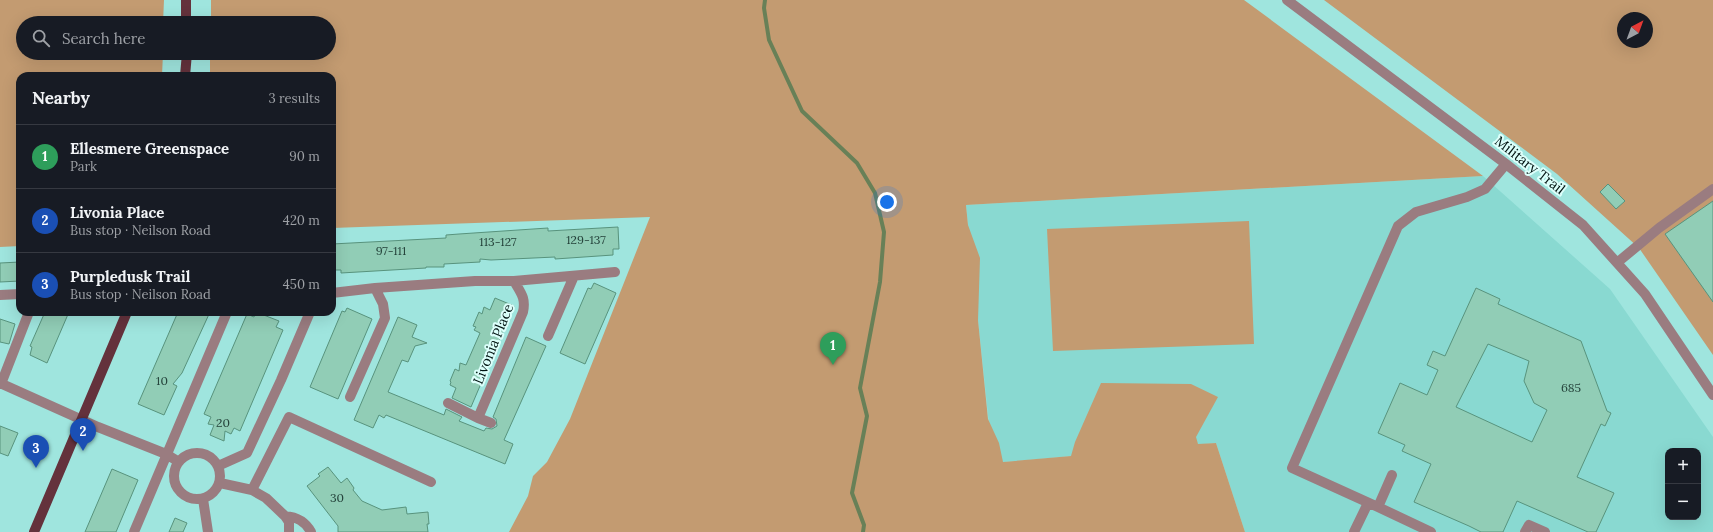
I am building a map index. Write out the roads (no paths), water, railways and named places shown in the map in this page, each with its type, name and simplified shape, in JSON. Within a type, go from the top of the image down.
[{"type":"main road","points":[[186,0],[186,16]]},
{"type":"main road","points":[[185,72],[186,60]]},
{"type":"main road","points":[[34,532],[125,316]]},
{"type":"street","name":"Military Trail","points":[[1287,0],[1506,164],[1583,225],[1618,262],[1645,294],[1713,395]]},
{"type":"street","points":[[1431,532],[1292,468],[1398,226],[1416,212],[1467,197],[1485,189],[1506,164]]},
{"type":"street","points":[[1618,262],[1660,228],[1713,189]]},
{"type":"street","name":"Livonia Place","points":[[336,293],[375,288],[475,281],[514,281],[615,272]]},
{"type":"street","points":[[548,336],[574,276]]},
{"type":"street","name":"Livonia Place","points":[[478,418],[523,312],[525,302],[514,281]]},
{"type":"street","points":[[350,397],[385,318],[383,304],[375,288]]},
{"type":"street","points":[[0,295],[16,294]]},
{"type":"street","points":[[27,316],[1,383],[82,420],[166,454],[179,462]]},
{"type":"street","points":[[134,532],[225,316]]},
{"type":"street","points":[[218,466],[247,453],[281,380],[308,316]]},
{"type":"street","points":[[448,403],[491,423]]},
{"type":"street","points":[[252,490],[290,417],[431,482]]},
{"type":"street","points":[[199,453],[207,455],[214,459],[218,466],[221,477],[220,483],[211,496],[203,499],[189,498],[178,490],[174,476],[179,462],[184,457],[199,453]]},
{"type":"street","points":[[1378,507],[1392,476]]},
{"type":"street","points":[[220,483],[252,490],[266,498],[285,516],[289,522],[289,532]]},
{"type":"street","points":[[203,499],[208,532]]},
{"type":"street","points":[[1354,532],[1368,503]]},
{"type":"street","points":[[285,516],[299,519],[307,524],[311,532]]},
{"type":"street","points":[[1525,532],[1529,524],[1545,532]]},
{"type":"waterway","points":[[765,0],[764,8],[769,40],[802,111],[857,163],[875,193],[884,232],[880,282],[860,388],[867,416],[852,493],[864,525],[863,532]]},
{"type":"place","name":"Ellesmere Greenspace","points":[[833,365]]},
{"type":"place","name":"Livonia Place","points":[[83,451]]},
{"type":"place","name":"Purpledusk Trail","points":[[36,468]]}]
